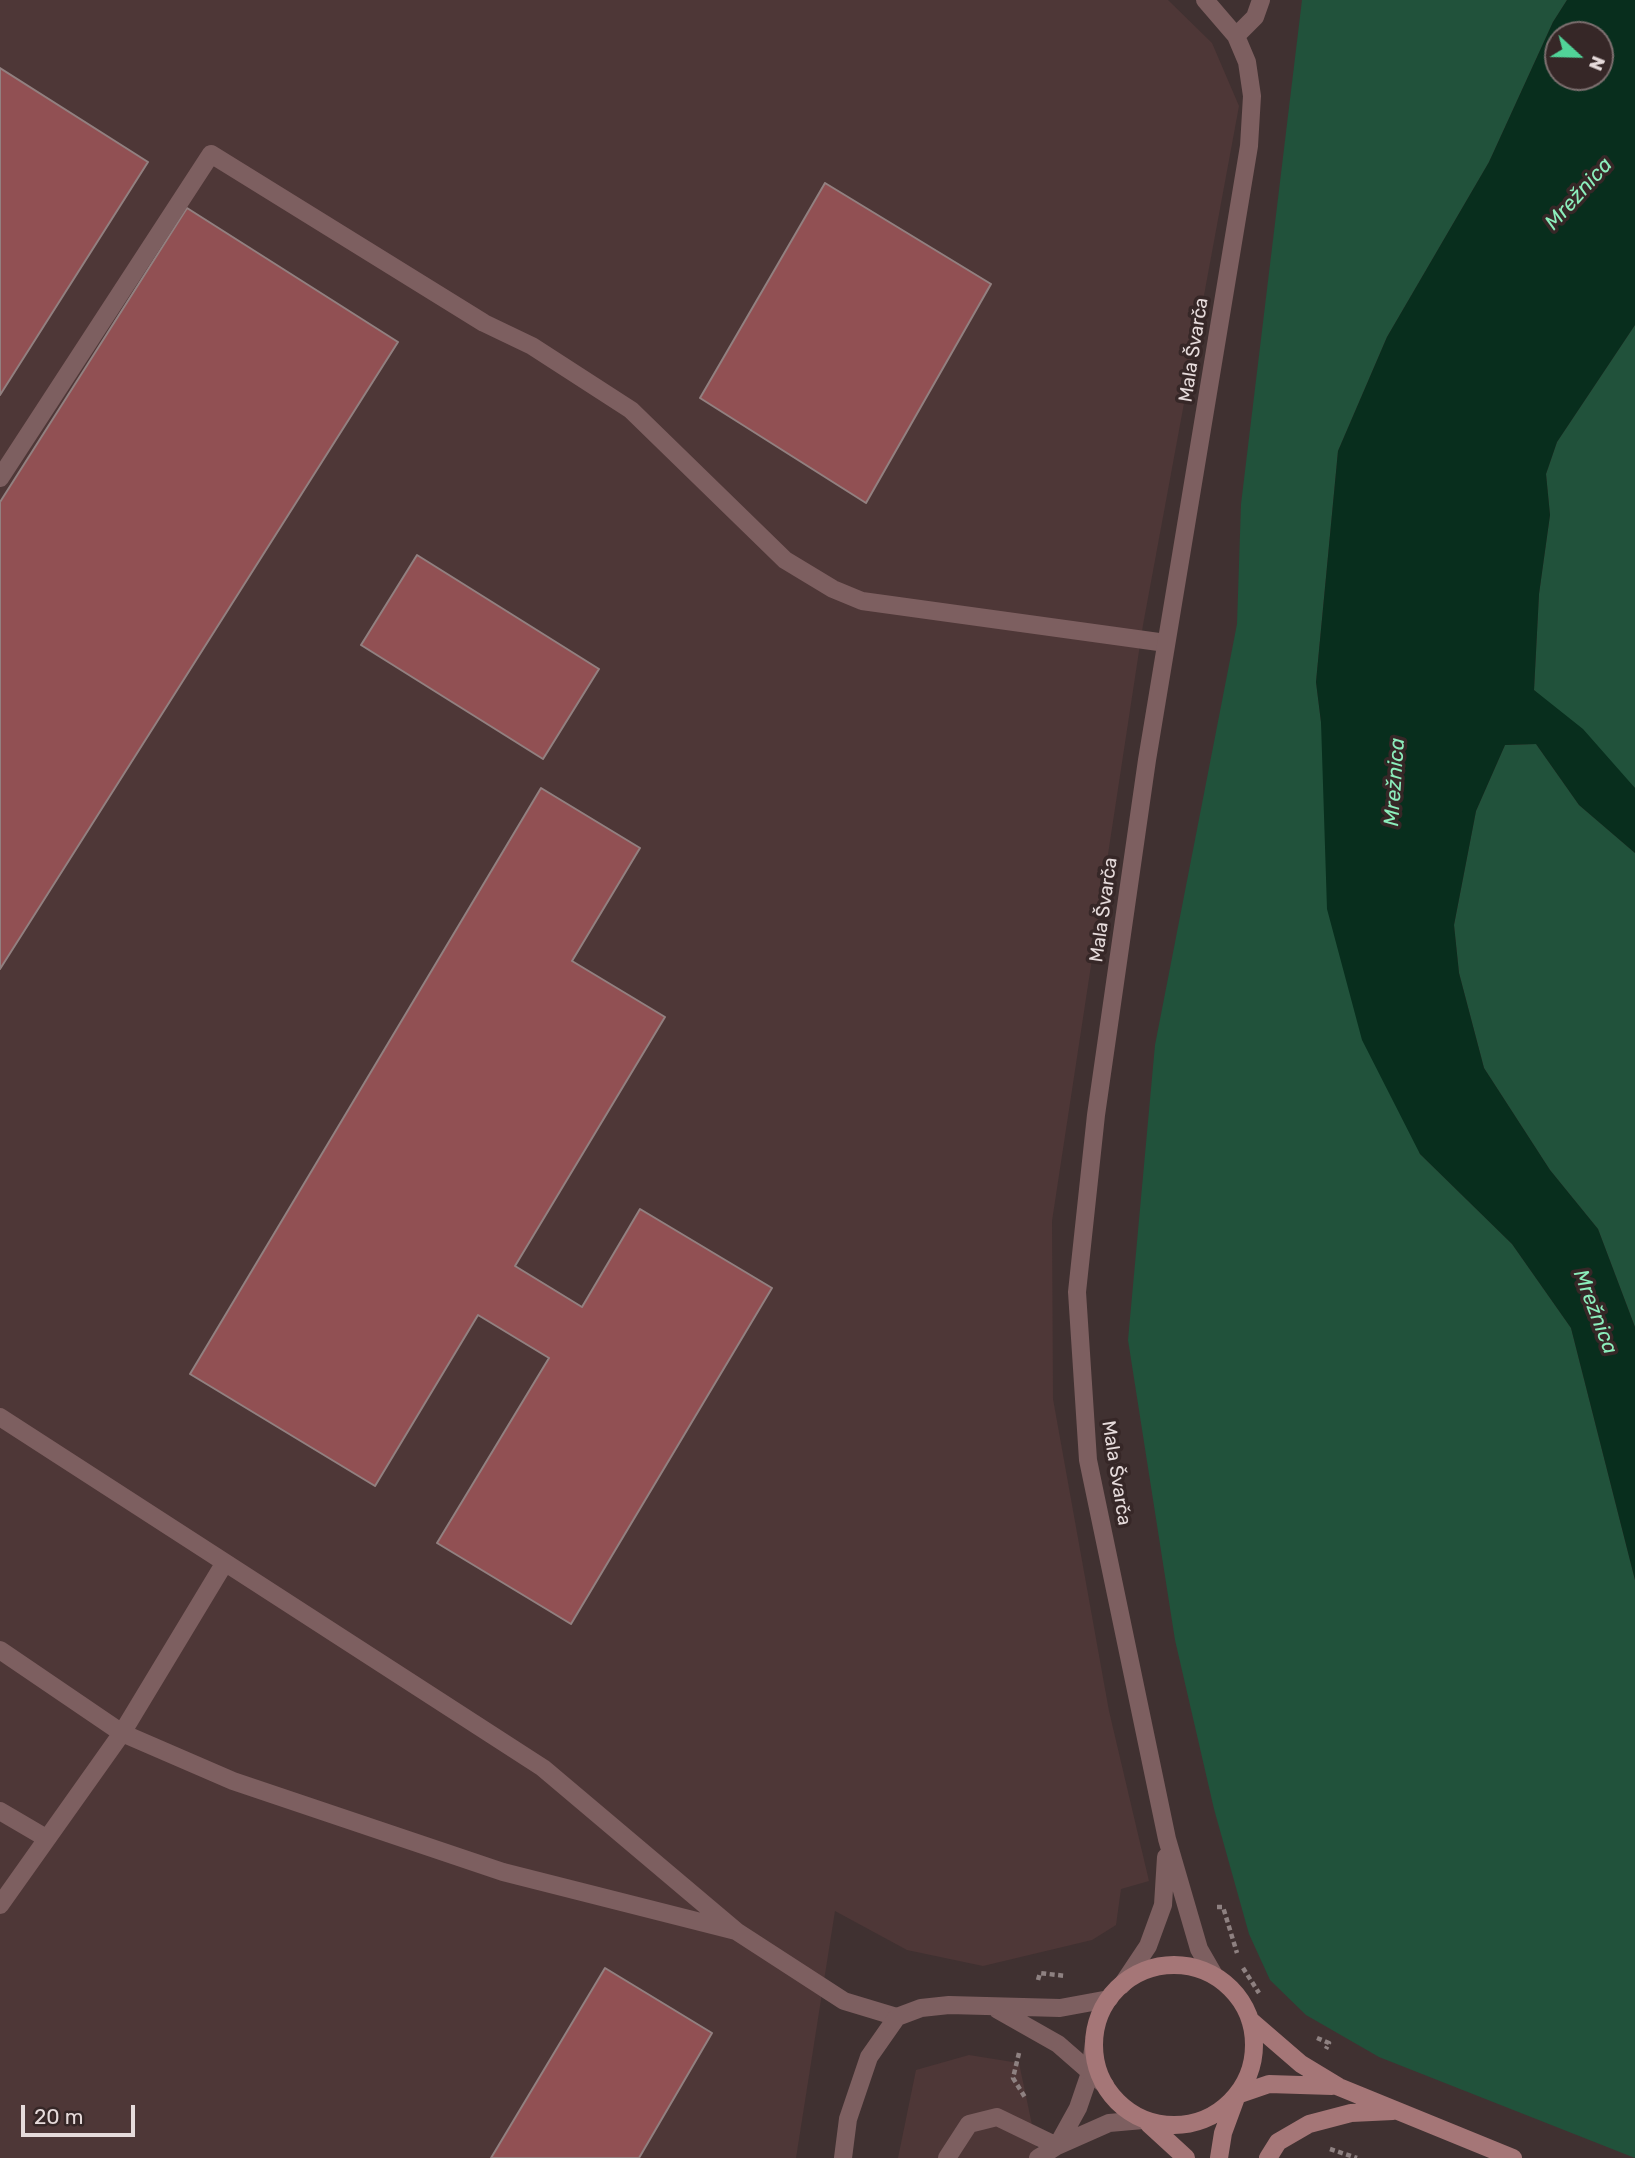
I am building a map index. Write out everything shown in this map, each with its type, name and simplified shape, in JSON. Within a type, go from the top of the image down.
[{"type":"street","name":"Mala Švarča","points":[[1167,1839],[1088,1460],[1077,1292],[1096,1115],[1166,643],[1249,146],[1252,96],[1247,62],[1236,36],[1205,0]]},
{"type":"street","points":[[1236,36],[1255,16],[1261,0]]},
{"type":"street","points":[[0,478],[211,154],[484,323],[532,346],[631,410],[785,560],[834,589],[862,601],[1166,643]]},
{"type":"street","points":[[0,1417],[543,1768],[736,1931],[844,2001],[897,2017]]},
{"type":"street","points":[[0,1905],[122,1733],[225,1564]]},
{"type":"street","points":[[0,1650],[122,1733],[233,1780],[503,1872],[736,1931]]},
{"type":"street","points":[[0,1811],[46,1838]]},
{"type":"street","points":[[1167,1839],[1199,1949],[1214,1976]]},
{"type":"street","points":[[1057,2146],[1078,2108],[1090,2073],[1098,2020],[1109,1999],[1148,1946],[1163,1905],[1167,1839]]},
{"type":"street","points":[[1122,1984],[1157,1967],[1186,1967],[1214,1976],[1229,1987],[1242,2003],[1250,2020],[1255,2046],[1250,2072],[1237,2095],[1223,2133],[1219,2158]]},
{"type":"street","points":[[1028,2017],[1109,1999]]},
{"type":"street","points":[[843,2158],[848,2119],[869,2057],[897,2017],[921,2008],[949,2005],[995,2008],[1028,2017],[1105,2085],[1121,2105],[1143,2120],[1186,2158]]},
{"type":"street","points":[[1250,2020],[1272,2042],[1339,2087],[1513,2158]]},
{"type":"street","points":[[1094,2042],[1097,2064],[1105,2085]]},
{"type":"street","points":[[1038,2158],[1057,2146],[1108,2123],[1143,2120],[1168,2125],[1194,2123],[1218,2113],[1237,2095],[1269,2084],[1339,2087]]},
{"type":"street","points":[[1268,2158],[1278,2143],[1301,2129],[1351,2113],[1399,2111]]},
{"type":"street","points":[[947,2158],[969,2124],[997,2117],[1057,2146]]},
{"type":"path","points":[[1185,1908],[1223,1907],[1244,1972],[1264,2001]]},
{"type":"path","points":[[1027,2102],[1013,2078],[1040,1973],[1077,1977]]},
{"type":"path","points":[[1305,2032],[1329,2043],[1317,2073]]},
{"type":"path","points":[[1301,2129],[1306,2149],[1329,2149],[1357,2158]]},
{"type":"shaded area","points":[[0,0],[1168,0],[1212,43],[1239,106],[1143,625],[1052,1221],[1053,1399],[1109,1711],[1149,1881],[1121,1889],[1116,1925],[1092,1940],[983,1966],[907,1950],[835,1911],[796,2158],[0,2158]]},
{"type":"shaded area","points":[[1302,0],[1567,0],[1554,21],[1544,21],[1544,42],[1489,162],[1387,337],[1338,451],[1316,682],[1321,722],[1420,1154],[1512,1244],[1571,1328],[1635,1580],[1635,2158],[1379,2057],[1306,2015],[1270,1980],[1249,1934],[1214,1809],[1175,1640],[1128,1340],[1155,1045],[1237,624],[1241,504]]},
{"type":"shaded area","points":[[1635,325],[1635,788],[1534,690],[1539,594],[1550,515],[1546,474],[1557,442]]},
{"type":"shaded area","points":[[1536,744],[1579,805],[1635,853],[1635,1327],[1598,1229],[1550,1170],[1484,1068],[1459,973],[1454,925],[1476,811],[1505,745]]},
{"type":"shaded area","points":[[969,2055],[1019,2063],[1039,2158],[898,2158],[916,2070]]},
{"type":"water","name":"Mrežnica","points":[[1567,0],[1635,0],[1635,325],[1557,442],[1546,474],[1550,515],[1539,594],[1534,690],[1583,729],[1635,788],[1635,853],[1579,805],[1536,744],[1505,745],[1476,811],[1454,925],[1459,973],[1484,1068],[1550,1170],[1598,1229],[1635,1327],[1635,1580],[1571,1328],[1512,1244],[1420,1154],[1362,1040],[1327,909],[1321,722],[1316,682],[1338,451],[1387,337],[1489,162],[1544,42],[1544,91],[1614,91],[1614,21],[1554,21]]},
{"type":"building","points":[[0,68],[148,162],[0,395]]},
{"type":"building","points":[[825,183],[991,284],[866,503],[700,398]]},
{"type":"building","points":[[187,208],[398,342],[0,969],[0,502]]},
{"type":"building","points":[[417,555],[599,669],[543,759],[361,645]]},
{"type":"building","points":[[541,788],[640,848],[572,961],[665,1017],[515,1266],[582,1307],[640,1209],[772,1288],[571,1624],[437,1543],[549,1358],[478,1315],[375,1486],[190,1374]]},
{"type":"building","points":[[605,1968],[712,2033],[639,2158],[491,2158]]}]
